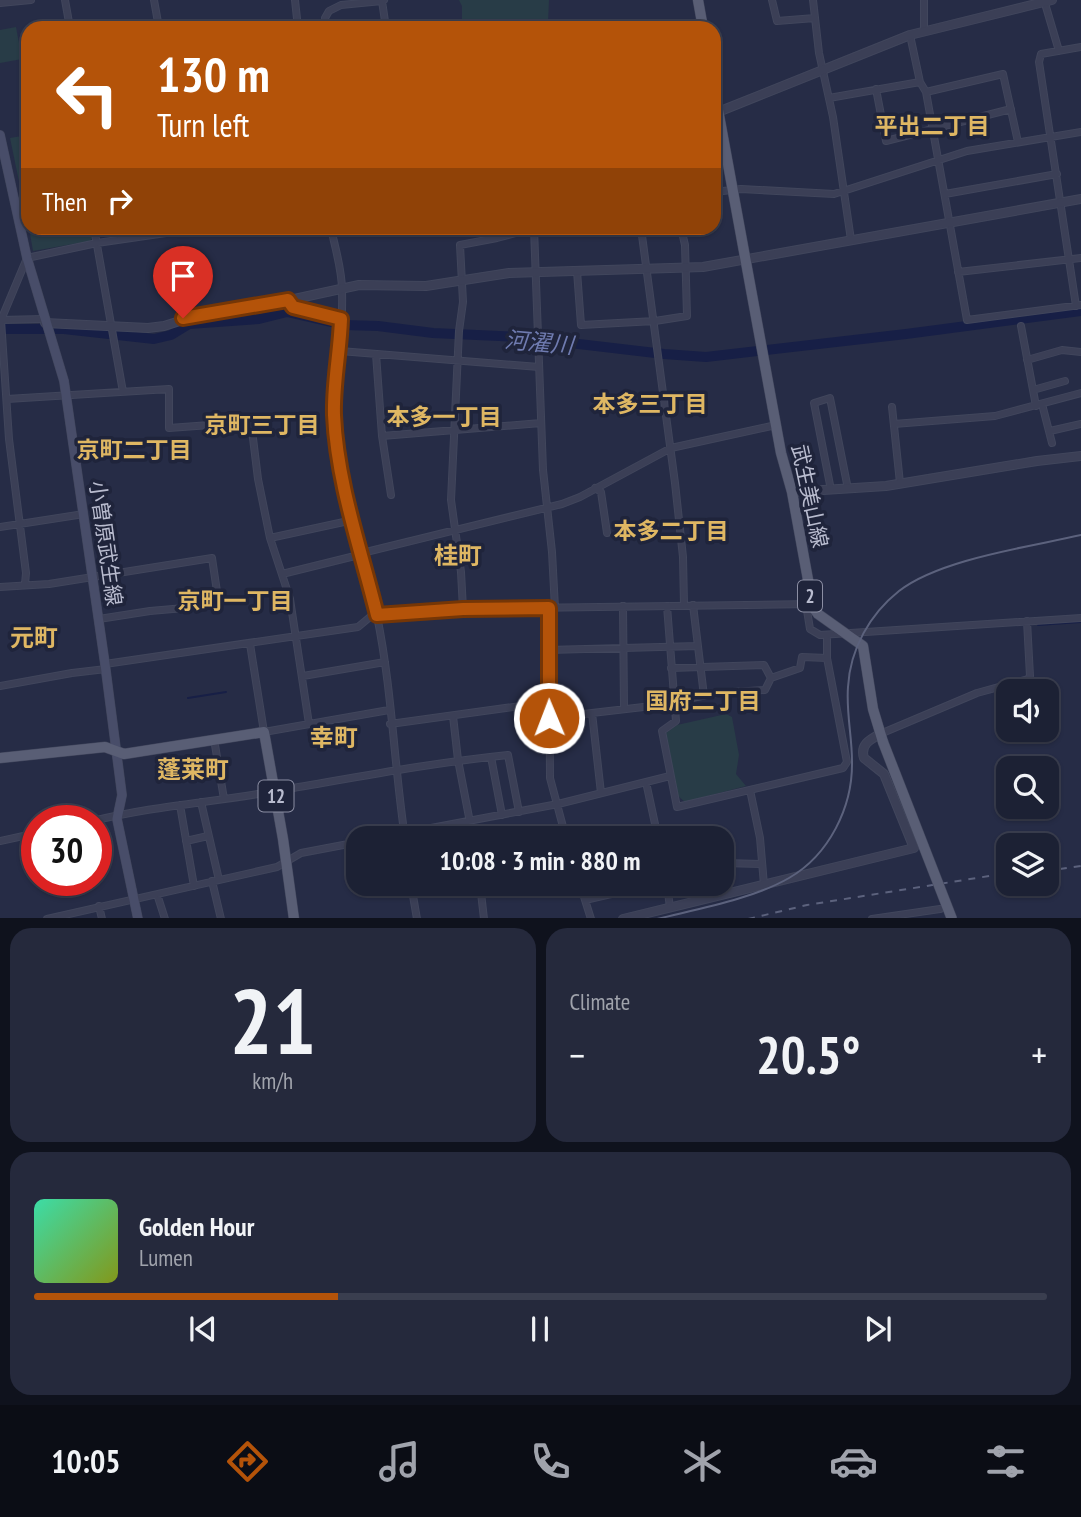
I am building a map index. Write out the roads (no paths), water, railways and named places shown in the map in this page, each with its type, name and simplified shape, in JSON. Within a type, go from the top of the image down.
[{"type":"main road","points":[[698,0],[702,21]]},
{"type":"main road","name":"小曽原武生線","points":[[0,135],[21,234]]},
{"type":"main road","name":"武生美山線","points":[[721,136],[747,258],[776,425],[792,492],[809,604]]},
{"type":"main road","name":"小曽原武生線","points":[[21,235],[45,324],[61,367],[106,666],[122,799],[117,815],[138,918]]},
{"type":"main road","name":"2","points":[[809,604],[818,614],[863,646]]},
{"type":"main road","points":[[863,646],[868,687],[882,738],[952,918]]},
{"type":"main road","points":[[0,758],[105,747],[124,754],[264,732]]},
{"type":"main road","name":"12","points":[[264,732],[294,918]]},
{"type":"street","points":[[0,3],[31,0]]},
{"type":"street","points":[[65,0],[69,21]]},
{"type":"street","points":[[154,0],[158,21]]},
{"type":"street","points":[[295,0],[297,21]]},
{"type":"street","points":[[772,0],[777,21],[815,18]]},
{"type":"street","points":[[813,0],[851,240]]},
{"type":"street","points":[[924,0],[924,31]]},
{"type":"street","points":[[326,21],[329,11],[341,5],[383,1],[385,21]]},
{"type":"street","points":[[721,111],[910,35],[1047,1],[1059,51]]},
{"type":"street","points":[[910,35],[920,82],[926,92],[967,320],[1079,306],[1069,259],[1039,62],[1041,54],[1081,47]]},
{"type":"street","points":[[926,92],[1003,74],[1018,142]]},
{"type":"street","points":[[829,98],[920,82]]},
{"type":"street","points":[[876,89],[886,141],[1012,109]]},
{"type":"street","points":[[721,191],[831,195],[967,151],[1081,132]]},
{"type":"street","points":[[945,194],[1057,174]]},
{"type":"street","points":[[1,320],[113,327],[164,326],[202,314],[359,285],[426,286],[509,273],[702,267],[1081,199]]},
{"type":"street","points":[[95,235],[123,392]]},
{"type":"street","points":[[24,584],[26,573],[9,439],[1,320],[26,258],[152,235]]},
{"type":"street","points":[[332,235],[342,288],[340,351],[334,393],[335,424],[340,465],[377,615],[385,662],[403,826]]},
{"type":"street","points":[[463,609],[451,499],[457,360],[463,302],[460,245],[504,235]]},
{"type":"street","points":[[534,235],[541,424],[552,608],[548,650],[550,778],[563,826]]},
{"type":"street","points":[[641,235],[671,448],[683,557],[684,605]]},
{"type":"street","points":[[577,271],[581,324],[655,321],[687,316],[683,235]]},
{"type":"street","points":[[958,272],[1081,258]]},
{"type":"street","points":[[288,300],[293,307],[341,319]]},
{"type":"street","points":[[1021,326],[1033,390],[1050,430],[1052,443]]},
{"type":"street","points":[[340,351],[539,367]]},
{"type":"street","points":[[1027,360],[1062,351],[1081,352]]},
{"type":"street","points":[[376,354],[382,436],[391,495]]},
{"type":"street","points":[[1033,390],[1065,381]]},
{"type":"street","points":[[7,399],[169,389],[169,428],[251,422],[258,479],[270,538],[290,599],[309,724]]},
{"type":"street","points":[[894,424],[995,416],[1081,393]]},
{"type":"street","points":[[831,490],[814,402],[830,398],[848,489]]},
{"type":"street","points":[[892,407],[900,483]]},
{"type":"street","points":[[382,436],[541,424]]},
{"type":"street","points":[[1050,430],[1081,424]]},
{"type":"street","points":[[282,574],[548,508],[574,499],[671,448],[776,425]]},
{"type":"street","points":[[792,492],[900,483],[1081,456]]},
{"type":"street","points":[[595,488],[601,492],[607,533]]},
{"type":"street","points":[[0,527],[84,514]]},
{"type":"street","points":[[270,538],[353,520]]},
{"type":"street","points":[[0,587],[49,584],[212,558],[219,605],[99,619]]},
{"type":"street","points":[[0,686],[106,666],[358,627],[377,615],[463,609],[809,604],[810,629],[815,633],[827,635],[1081,618]]},
{"type":"street","points":[[693,605],[704,696]]},
{"type":"street","points":[[623,606],[624,709]]},
{"type":"street","points":[[667,606],[676,721],[662,731],[677,807],[843,768],[847,762],[827,658],[827,635]]},
{"type":"street","points":[[627,918],[914,848],[884,774],[864,758],[863,747],[869,740],[882,738],[977,693],[1028,679],[1027,621]]},
{"type":"street","points":[[863,646],[873,632]]},
{"type":"street","points":[[250,644],[264,732],[389,710]]},
{"type":"street","points":[[548,650],[698,646]]},
{"type":"street","points":[[549,718],[765,690],[771,678],[800,668],[802,657],[827,658]]},
{"type":"street","points":[[303,676],[385,662]]},
{"type":"street","points":[[671,668],[764,665],[771,678]]},
{"type":"street","points":[[390,724],[548,702]]},
{"type":"street","points":[[592,713],[601,793]]},
{"type":"street","points":[[453,716],[457,760],[472,826]]},
{"type":"street","points":[[214,739],[224,799]]},
{"type":"street","points":[[112,816],[275,792],[457,760],[508,755],[519,812]]},
{"type":"street","points":[[491,757],[502,815]]},
{"type":"street","points":[[452,826],[558,804],[670,776]]},
{"type":"street","points":[[646,782],[655,826]]},
{"type":"street","points":[[750,790],[760,838],[764,885]]},
{"type":"street","points":[[201,802],[221,918]]},
{"type":"street","points":[[180,805],[194,886]]},
{"type":"street","points":[[0,841],[21,836]]},
{"type":"street","points":[[186,841],[208,836]]},
{"type":"street","points":[[51,918],[279,866],[305,852],[346,844]]},
{"type":"street","points":[[734,863],[761,864]]},
{"type":"street","points":[[157,894],[165,918]]},
{"type":"street","points":[[413,896],[416,918]]},
{"type":"street","points":[[481,896],[484,918]]},
{"type":"street","points":[[584,896],[592,918]]},
{"type":"street","points":[[585,900],[602,896]]},
{"type":"street","points":[[668,896],[670,908]]},
{"type":"street","points":[[99,906],[103,918]]},
{"type":"street","points":[[876,918],[896,913],[940,909]]},
{"type":"waterway","name":"河濯川","points":[[0,329],[64,329],[154,339],[171,335],[189,324],[259,319],[287,312],[344,325],[519,337],[706,357],[1081,311]]},
{"type":"waterway","points":[[1038,625],[1081,622]]},
{"type":"waterway","points":[[188,698],[226,692]]},
{"type":"tram line","points":[[661,918],[724,903],[775,885],[803,868],[827,843],[843,812],[851,778],[848,696],[853,659],[863,633],[889,600],[916,580],[937,570],[961,562],[1081,535]]},
{"type":"railway","points":[[1059,869],[1081,866]]},
{"type":"railway","points":[[752,918],[807,905],[996,875]]},
{"type":"district","name":"平出二丁目","points":[[932,125]]},
{"type":"district","name":"本多三丁目","points":[[650,403]]},
{"type":"district","name":"本多一丁目","points":[[444,416]]},
{"type":"district","name":"京町三丁目","points":[[262,424]]},
{"type":"district","name":"京町二丁目","points":[[134,449]]},
{"type":"district","name":"本多二丁目","points":[[671,530]]},
{"type":"district","name":"桂町","points":[[458,555]]},
{"type":"district","name":"京町一丁目","points":[[235,600]]},
{"type":"district","name":"元町","points":[[34,637]]},
{"type":"district","name":"国府二丁目","points":[[703,700]]},
{"type":"district","name":"幸町","points":[[334,737]]},
{"type":"district","name":"蓬莱町","points":[[193,769]]}]
